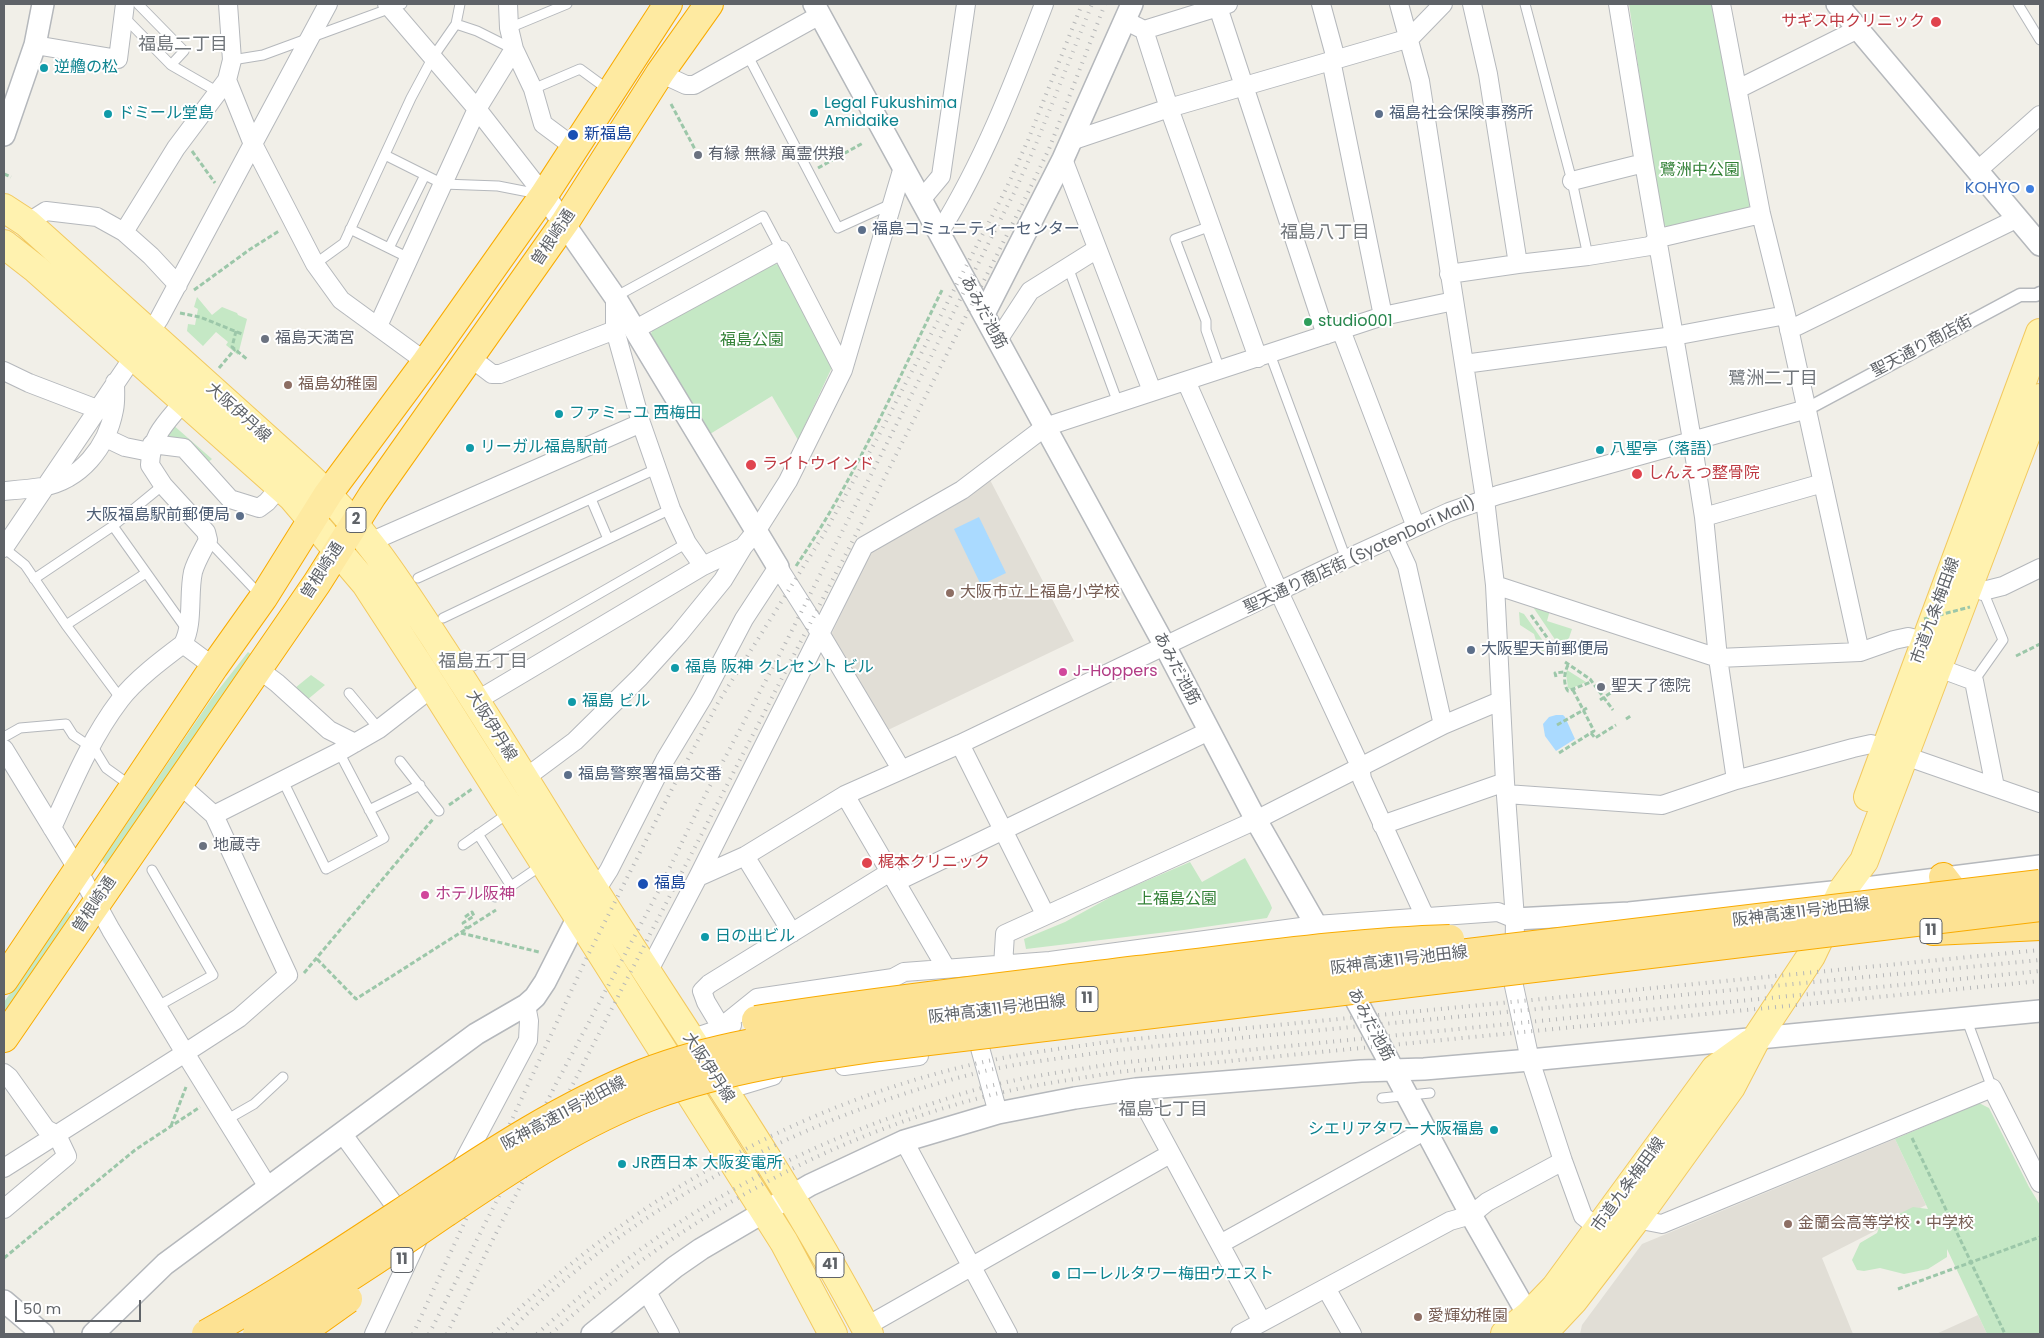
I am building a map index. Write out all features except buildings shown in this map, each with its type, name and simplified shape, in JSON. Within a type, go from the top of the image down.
[{"type":"highway","name":"曽根崎通","points":[[4,980],[214,667],[263,598],[313,521],[328,494],[426,362],[544,195],[668,4]]},
{"type":"highway","name":"曽根崎通","points":[[4,1038],[338,550],[362,532],[471,358],[565,222],[660,73],[709,4]]},
{"type":"highway","points":[[1943,877],[1967,908],[2040,920]]},
{"type":"highway","name":"阪神高速11号池田線","points":[[206,1334],[285,1288],[491,1153],[553,1116],[598,1093],[645,1073],[695,1056],[803,1034],[2040,884]]},
{"type":"highway","name":"11","points":[[1822,936],[2040,920]]},
{"type":"highway","name":"阪神高速11号池田線","points":[[257,1334],[372,1263],[561,1138],[607,1115],[654,1095],[701,1080],[757,1066],[808,1057],[1587,961],[2040,920]]},
{"type":"highway","name":"11","points":[[756,1020],[847,1006],[1394,941],[1556,935],[1600,937]]},
{"type":"highway","name":"11","points":[[299,1334],[406,1257],[500,1177]]},
{"type":"main road","name":"大阪伊丹線","points":[[4,208],[27,223],[148,334],[328,494],[362,532],[476,701],[647,974],[724,1091],[790,1196],[867,1331]]},
{"type":"main road","name":"大阪伊丹線","points":[[4,244],[36,269],[292,497],[366,584],[433,686],[784,1242],[832,1334]]},
{"type":"main road","name":"市道九条梅田線","points":[[1895,752],[1924,630],[2040,333]]},
{"type":"main road","name":"市道九条梅田線","points":[[1505,1334],[1537,1328],[1573,1302],[1636,1219],[1731,1087],[1756,1039],[1822,936],[1842,891],[1847,853],[1974,593],[2040,398]]},
{"type":"main road","name":"市道九条梅田線","points":[[1537,1328],[1555,1288],[1716,1069],[1756,1039]]},
{"type":"street","points":[[4,135],[35,45],[43,4]]},
{"type":"street","points":[[124,232],[183,138],[222,86],[232,60],[228,4]]},
{"type":"street","points":[[4,548],[164,309],[252,142],[328,4]]},
{"type":"street","points":[[508,4],[509,28],[514,49],[534,89],[543,124],[574,147]]},
{"type":"street","points":[[921,200],[941,176],[966,4]]},
{"type":"street","points":[[939,233],[952,212],[992,134],[1044,4]]},
{"type":"street","points":[[1321,4],[1382,316]]},
{"type":"street","points":[[1399,4],[1410,38],[1420,81],[1485,499],[1495,584],[1505,788],[1515,919],[1514,986],[1530,1060],[1563,1161],[1583,1216],[1598,1228]]},
{"type":"street","points":[[1067,150],[1169,108],[1410,38],[1443,4]]},
{"type":"street","points":[[1472,4],[1488,74],[1518,264]]},
{"type":"street","points":[[1618,4],[1704,516],[1718,658],[1736,780]]},
{"type":"street","points":[[1720,4],[1761,214],[1788,323],[1860,652]]},
{"type":"street","points":[[1837,4],[2040,245]]},
{"type":"street","points":[[393,5],[565,222],[615,297],[624,330],[641,423],[656,469],[671,509],[687,542],[703,566]]},
{"type":"street","points":[[1144,30],[1222,5],[1245,85],[1334,333],[1416,527]]},
{"type":"street","points":[[35,45],[118,59],[124,10]]},
{"type":"street","points":[[660,73],[686,84],[694,85],[748,56],[817,10]]},
{"type":"street","name":"あみだ池筋","points":[[817,10],[1165,646],[1256,820],[1395,1070],[1471,1215],[1537,1328]]},
{"type":"street","points":[[984,314],[1067,150],[1128,12],[1144,30],[1169,108],[1211,226],[1264,356]]},
{"type":"street","points":[[1738,89],[1858,29]]},
{"type":"street","points":[[378,326],[477,109],[514,49]]},
{"type":"street","points":[[222,86],[315,264],[341,300],[426,362]]},
{"type":"street","points":[[1977,171],[2040,115]]},
{"type":"street","points":[[1067,150],[1097,249],[1152,391]]},
{"type":"street","points":[[1572,182],[1644,163]]},
{"type":"street","points":[[524,779],[575,741],[640,677],[679,634],[716,588],[788,482],[843,370],[903,167]]},
{"type":"street","points":[[27,223],[46,211],[97,217],[124,232],[151,256],[178,285]]},
{"type":"street","points":[[1449,274],[1650,246],[1658,238],[1761,214]]},
{"type":"street","points":[[1464,364],[1788,323],[2016,218]]},
{"type":"street","points":[[998,340],[1030,291],[1097,249]]},
{"type":"street","points":[[471,358],[492,374],[500,374],[624,330],[781,250],[843,370]]},
{"type":"street","name":"聖天通り商店街","points":[[1806,409],[2020,295],[2040,294]]},
{"type":"street","points":[[647,974],[698,877],[864,546],[962,490],[1045,427],[1382,316],[1454,301]]},
{"type":"street","points":[[624,330],[757,530],[787,567],[820,633],[901,769],[845,795],[745,856],[698,877]]},
{"type":"street","points":[[4,371],[29,383],[97,409]]},
{"type":"street","points":[[1186,381],[1279,592],[1360,766],[1362,779],[1382,825],[1426,918]]},
{"type":"street","points":[[4,491],[44,487],[74,476],[97,452],[106,438],[114,409],[115,382]]},
{"type":"street","points":[[52,828],[90,748],[121,699],[186,638],[194,570],[208,540],[206,532],[163,486],[150,465],[151,448],[158,432],[184,401]]},
{"type":"street","name":"聖天通り商店街 (SyotenDori Mall)","points":[[901,769],[960,744],[1346,559],[1416,527],[1485,499],[1806,409]]},
{"type":"street","points":[[362,532],[641,423]]},
{"type":"street","points":[[106,438],[125,447],[184,448],[230,499],[259,508],[280,487]]},
{"type":"street","points":[[1704,516],[1823,483]]},
{"type":"street","points":[[1394,538],[1407,566],[1444,725]]},
{"type":"street","points":[[476,701],[703,566],[743,547]]},
{"type":"street","points":[[595,892],[609,870],[665,760],[703,697],[744,619],[787,567]]},
{"type":"street","points":[[1974,593],[2003,586],[2040,568]]},
{"type":"street","points":[[1495,584],[1718,658],[1860,652],[1924,630]]},
{"type":"street","points":[[186,638],[214,667]]},
{"type":"street","points":[[257,668],[277,683],[347,748]]},
{"type":"street","points":[[1939,668],[1974,681],[1995,787]]},
{"type":"street","points":[[214,815],[347,748],[379,729],[433,686]]},
{"type":"street","points":[[1003,966],[1004,934],[1256,820],[1444,725],[1500,702]]},
{"type":"street","points":[[720,1027],[702,991],[709,984],[792,933],[893,877],[1004,830],[1210,732]]},
{"type":"street","points":[[960,744],[1045,914]]},
{"type":"street","points":[[1382,825],[1505,788],[1662,805],[1736,780],[1871,744],[2040,803]]},
{"type":"street","points":[[4,749],[213,1099],[268,1187]]},
{"type":"street","points":[[4,1168],[57,1135],[190,1060],[288,975],[214,815],[178,784]]},
{"type":"street","points":[[845,795],[946,968]]},
{"type":"street","points":[[745,856],[792,933]]},
{"type":"street","points":[[720,1027],[757,998],[893,978],[904,972],[1050,961],[1316,925],[1498,912],[1515,919],[1628,913],[1842,891],[2040,866]]},
{"type":"street","points":[[93,1334],[165,1264],[480,1031],[526,1005],[535,997],[546,982],[578,917]]},
{"type":"street","points":[[724,1091],[781,1074],[980,1048],[1043,1032],[1050,961]]},
{"type":"street","points":[[374,1334],[419,1237],[471,1150],[524,1048],[529,1032],[526,1005]]},
{"type":"street","points":[[592,1334],[701,1249],[810,1185],[904,1141],[998,1113],[1075,1098],[1136,1089],[1530,1060],[2040,1011]]},
{"type":"street","points":[[690,1039],[720,1027],[756,1020]]},
{"type":"street","points":[[980,1048],[998,1113]]},
{"type":"street","points":[[4,1073],[9,1077],[46,1129],[57,1135],[67,1156],[4,1209]]},
{"type":"street","points":[[1636,1219],[1662,1224],[1992,1088],[2040,1182]]},
{"type":"street","points":[[1136,1089],[1262,1322]]},
{"type":"street","points":[[1220,1244],[1426,1130]]},
{"type":"street","points":[[342,1133],[419,1237]]},
{"type":"street","points":[[904,1141],[1008,1334]]},
{"type":"street","points":[[867,1331],[971,1267],[1170,1154]]},
{"type":"street","points":[[1240,1334],[1450,1221],[1471,1215],[1487,1202],[1563,1161]]},
{"type":"street","points":[[1326,1288],[1352,1334]]},
{"type":"street","points":[[646,1290],[670,1334]]},
{"type":"street","points":[[5,1304],[43,1334]]},
{"type":"lane","points":[[138,4],[184,51],[171,65]]},
{"type":"lane","points":[[315,264],[344,243],[411,98],[433,57],[456,24],[460,4]]},
{"type":"lane","points":[[509,28],[567,4]]},
{"type":"lane","points":[[1525,4],[1572,182],[1588,256]]},
{"type":"lane","points":[[2018,4],[2040,40]]},
{"type":"lane","points":[[232,60],[263,55],[308,40],[393,5]]},
{"type":"lane","points":[[124,10],[171,65],[222,86]]},
{"type":"lane","points":[[456,24],[478,31],[514,49]]},
{"type":"lane","points":[[748,56],[838,228],[892,204]]},
{"type":"lane","points":[[534,89],[580,69],[611,92]]},
{"type":"lane","points":[[384,155],[443,184],[498,186],[544,195]]},
{"type":"lane","points":[[389,248],[424,174]]},
{"type":"lane","points":[[615,297],[763,216],[781,250]]},
{"type":"lane","points":[[1211,226],[1175,239],[1206,321],[1206,330],[1220,370]]},
{"type":"lane","points":[[350,229],[410,258]]},
{"type":"lane","points":[[1068,267],[1118,403]]},
{"type":"lane","points":[[1264,356],[1346,559]]},
{"type":"lane","points":[[418,578],[656,469]]},
{"type":"lane","points":[[34,579],[113,526],[163,486]]},
{"type":"lane","points":[[591,499],[608,539]]},
{"type":"lane","points":[[442,618],[671,509]]},
{"type":"lane","points":[[113,526],[146,573],[186,638]]},
{"type":"lane","points":[[208,540],[214,549],[263,598]]},
{"type":"lane","points":[[473,666],[687,542]]},
{"type":"lane","points":[[4,548],[25,565],[66,625],[121,699]]},
{"type":"lane","points":[[66,625],[146,573]]},
{"type":"lane","points":[[1974,593],[2003,640],[1974,681]]},
{"type":"lane","points":[[349,693],[379,729]]},
{"type":"lane","points":[[4,737],[20,728],[66,724],[73,735],[95,750],[106,768],[134,788]]},
{"type":"lane","points":[[283,781],[326,869],[384,838],[369,810],[347,748]]},
{"type":"lane","points":[[400,761],[439,811]]},
{"type":"lane","points":[[369,810],[420,785]]},
{"type":"lane","points":[[463,845],[512,812]]},
{"type":"lane","points":[[478,834],[511,886]]},
{"type":"lane","points":[[488,894],[495,897],[544,863]]},
{"type":"lane","points":[[152,870],[213,975],[158,1006]]},
{"type":"lane","points":[[1966,1018],[1992,1088]]},
{"type":"lane","points":[[226,1120],[254,1104],[283,1077]]},
{"type":"lane","points":[[1382,1098],[1430,1093]]},
{"type":"path","points":[[671,104],[698,155]]},
{"type":"path","points":[[183,138],[224,196]]},
{"type":"path","points":[[809,173],[863,142]]},
{"type":"path","points":[[4,174],[11,177]]},
{"type":"path","points":[[164,309],[188,295],[249,250],[292,222]]},
{"type":"path","points":[[787,567],[821,529],[864,450],[943,288]]},
{"type":"path","points":[[164,309],[200,317],[242,334]]},
{"type":"path","points":[[236,331],[232,347],[248,360]]},
{"type":"path","points":[[218,369],[235,350]]},
{"type":"path","points":[[1924,630],[1974,593]]},
{"type":"path","points":[[1526,608],[1556,650]]},
{"type":"path","points":[[2016,656],[2040,644]]},
{"type":"path","points":[[1592,682],[1568,691],[1564,672],[1566,664],[1592,682],[1613,710]]},
{"type":"path","points":[[1556,677],[1555,673],[1564,672]]},
{"type":"path","points":[[1559,753],[1594,731],[1585,709],[1573,690]]},
{"type":"path","points":[[1600,700],[1615,690]]},
{"type":"path","points":[[1558,725],[1585,709]]},
{"type":"path","points":[[1626,719],[1632,715]]},
{"type":"path","points":[[1591,733],[1595,738],[1616,725]]},
{"type":"path","points":[[300,977],[439,811],[473,788]]},
{"type":"path","points":[[465,917],[472,912],[474,916],[463,923],[467,930]]},
{"type":"path","points":[[461,933],[540,952]]},
{"type":"path","points":[[317,959],[356,999],[454,938]]},
{"type":"path","points":[[402,965],[404,969]]},
{"type":"path","points":[[171,1126],[190,1060]]},
{"type":"path","points":[[4,1258],[135,1150],[213,1099]]},
{"type":"path","points":[[1905,1124],[2005,1334]]},
{"type":"path","points":[[1898,1289],[2040,1237]]},
{"type":"shaded area","name":"大阪市立上福島小学校","points":[[989,478],[1074,641],[888,730],[831,635],[872,550]]},
{"type":"shaded area","name":"金蘭会高等学校・中学校","points":[[1895,1139],[1926,1205],[1822,1258],[1853,1334],[1580,1334],[1582,1325],[1642,1244]]},
{"type":"shaded area","points":[[1978,1315],[1987,1334],[1936,1334]]},
{"type":"green space","name":"鷺洲中公園","points":[[1629,4],[1712,4],[1752,202],[1747,210],[1669,229],[1661,222]]},
{"type":"green space","name":"福島公園","points":[[772,263],[779,265],[833,365],[798,440],[772,396],[710,434],[650,337],[653,328]]},
{"type":"green space","points":[[197,297],[212,315],[222,307],[247,319],[238,355],[226,345],[228,342],[216,332],[203,346],[187,331],[188,324],[195,325],[198,309],[194,307]]},
{"type":"green space","points":[[172,424],[212,459],[206,464],[160,439]]},
{"type":"green space","points":[[1531,604],[1550,610],[1547,621],[1572,629],[1569,638],[1564,643],[1556,641]]},
{"type":"green space","points":[[1519,612],[1524,614],[1548,648],[1540,653],[1534,634],[1520,625]]},
{"type":"green space","points":[[248,652],[252,655],[106,866],[102,860],[212,698]]},
{"type":"green space","points":[[1567,670],[1586,682],[1570,689],[1568,688]]},
{"type":"green space","points":[[311,675],[325,685],[307,700],[295,688]]},
{"type":"green space","name":"上福島公園","points":[[1245,858],[1272,908],[1267,918],[1026,949],[1024,939],[1065,922],[1118,893],[1190,862],[1202,882]]},
{"type":"green space","points":[[68,911],[72,918],[4,1015],[4,1002]]},
{"type":"green space","points":[[1979,1103],[1989,1108],[2040,1205],[2040,1334],[1987,1334],[1947,1249],[1947,1257],[1928,1269],[1904,1274],[1880,1268],[1864,1271],[1857,1270],[1852,1260],[1860,1243],[1877,1233],[1881,1223],[1913,1207],[1928,1209],[1895,1139]]},
{"type":"water","points":[[979,517],[1006,573],[981,585],[954,529]]},
{"type":"water","points":[[1563,715],[1565,717],[1575,739],[1556,751],[1545,736],[1543,724],[1549,717]]},
{"type":"railway","points":[[413,1334],[586,959],[672,789],[719,701],[824,534],[879,435],[1006,189],[1028,140],[1082,4]]},
{"type":"railway","points":[[429,1334],[556,1084],[658,892],[701,803],[784,646],[1014,193],[1036,144],[1092,4]]},
{"type":"railway","points":[[447,1334],[488,1249],[849,548],[1020,209],[1049,149],[1105,4]]},
{"type":"railway","points":[[493,1334],[545,1285],[601,1240],[660,1199],[721,1162],[785,1130],[851,1102],[919,1079],[988,1061],[1115,1041],[2040,950]]},
{"type":"railway","points":[[507,1334],[557,1287],[611,1243],[668,1204],[729,1169],[792,1137],[856,1111],[922,1088],[989,1070],[1116,1050],[2040,960]]},
{"type":"railway","points":[[537,1334],[623,1262],[713,1201],[760,1175],[861,1129],[984,1087],[1040,1075],[1118,1063],[2040,971]]},
{"type":"railway","points":[[551,1334],[650,1254],[703,1219],[758,1187],[815,1158],[873,1133],[933,1111],[995,1094],[1041,1084],[1118,1072],[2040,981]]},
{"type":"place","name":"サギス中クリニック","points":[[1936,22]]},
{"type":"place","name":"逆艪の松","points":[[44,68]]},
{"type":"place","name":"Legal Fukushima Amidaike","points":[[814,113]]},
{"type":"place","name":"ドミール堂島","points":[[108,114]]},
{"type":"place","name":"福島社会保険事務所","points":[[1379,114]]},
{"type":"place","name":"新福島","points":[[573,135]]},
{"type":"place","name":"有縁 無縁 萬霊供羪","points":[[698,155]]},
{"type":"place","name":"KOHYO","points":[[2030,189]]},
{"type":"place","name":"福島コミュニティーセンター","points":[[862,230]]},
{"type":"place","name":"studio001","points":[[1308,322]]},
{"type":"place","name":"福島天満宮","points":[[265,339]]},
{"type":"place","name":"福島幼稚園","points":[[288,385]]},
{"type":"place","name":"ファミーユ 西梅田","points":[[559,414]]},
{"type":"place","name":"リーガル福島駅前","points":[[470,448]]},
{"type":"place","name":"八聖亭（落語）","points":[[1600,450]]},
{"type":"place","name":"ライトウインド","points":[[751,465]]},
{"type":"place","name":"しんえつ整骨院","points":[[1637,474]]},
{"type":"place","name":"大阪福島駅前郵便局","points":[[240,516]]},
{"type":"place","name":"大阪市立上福島小学校","points":[[950,593]]},
{"type":"place","name":"大阪聖天前郵便局","points":[[1471,650]]},
{"type":"place","name":"福島 阪神 クレセント ビル","points":[[675,668]]},
{"type":"place","name":"J-Hoppers","points":[[1063,672]]},
{"type":"place","name":"聖天了徳院","points":[[1601,687]]},
{"type":"place","name":"福島 ビル","points":[[572,702]]},
{"type":"place","name":"福島警察署福島交番","points":[[568,775]]},
{"type":"place","name":"地蔵寺","points":[[203,846]]},
{"type":"place","name":"梶本クリニック","points":[[867,863]]},
{"type":"place","name":"福島","points":[[643,884]]},
{"type":"place","name":"ホテル阪神","points":[[425,895]]},
{"type":"place","name":"日の出ビル","points":[[705,937]]},
{"type":"place","name":"シエリアタワー大阪福島","points":[[1494,1130]]},
{"type":"place","name":"JR西日本 大阪変電所","points":[[622,1164]]},
{"type":"place","name":"金蘭会高等学校・中学校","points":[[1788,1224]]},
{"type":"place","name":"ローレルタワー梅田ウエスト","points":[[1056,1275]]},
{"type":"place","name":"愛輝幼稚園","points":[[1418,1317]]},
{"type":"district","name":"福島二丁目","points":[[183,45]]},
{"type":"district","name":"福島八丁目","points":[[1325,233]]},
{"type":"district","name":"鷺洲二丁目","points":[[1773,379]]},
{"type":"district","name":"福島五丁目","points":[[483,662]]},
{"type":"district","name":"福島七丁目","points":[[1163,1110]]}]
